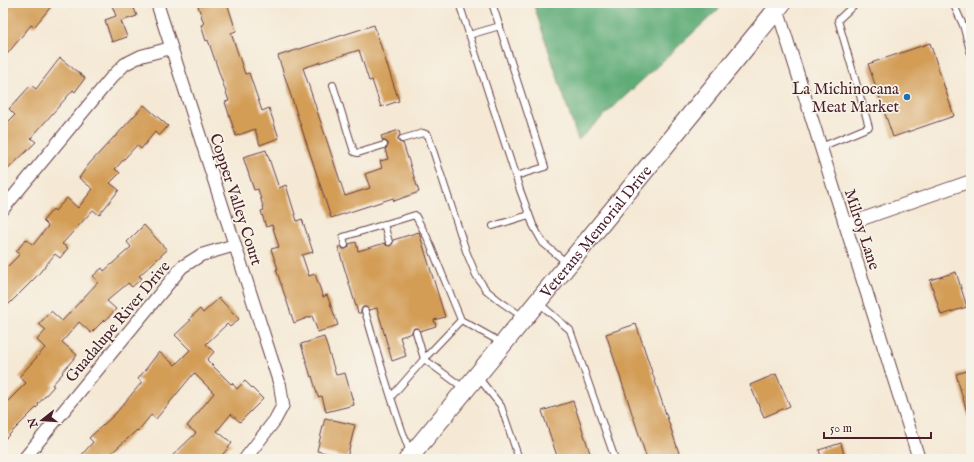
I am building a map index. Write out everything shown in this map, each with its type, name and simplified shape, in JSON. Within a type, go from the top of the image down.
[{"type":"main road","name":"Veterans Memorial Drive","points":[[410,457],[779,6]]},
{"type":"street","name":"Copper Valley Court","points":[[156,3],[280,385],[283,405],[275,420],[245,459]]},
{"type":"street","name":"Milroy Lane","points":[[779,6],[821,147],[919,459]]},
{"type":"street","points":[[3,209],[106,84],[125,64],[141,56],[171,48]]},
{"type":"street","points":[[845,224],[971,181]]},
{"type":"street","name":"Guadalupe River Drive","points":[[24,459],[182,267],[201,256],[235,245]]},
{"type":"lane","points":[[459,3],[533,225],[543,243],[568,264]]},
{"type":"lane","points":[[492,3],[545,167],[516,176]]},
{"type":"lane","points":[[821,147],[869,127],[838,20],[857,3]]},
{"type":"lane","points":[[953,3],[963,24],[971,54]]},
{"type":"lane","points":[[469,35],[500,26]]},
{"type":"lane","points":[[333,85],[354,152],[358,153],[384,145]]},
{"type":"lane","points":[[402,139],[424,133],[428,135],[466,251],[476,275],[486,290],[524,318]]},
{"type":"lane","points":[[345,245],[343,237],[415,215],[427,237],[461,320],[503,344]]},
{"type":"lane","points":[[493,226],[529,215]]},
{"type":"lane","points":[[384,224],[389,242]]},
{"type":"lane","points":[[537,302],[570,330],[615,459]]},
{"type":"lane","points":[[365,311],[410,457]]},
{"type":"lane","points":[[391,397],[461,320]]},
{"type":"lane","points":[[416,332],[424,359],[466,389]]},
{"type":"lane","points":[[477,376],[501,406],[519,459]]},
{"type":"green space","points":[[533,3],[725,3],[578,140]]},
{"type":"building","points":[[11,3],[54,3],[34,27],[31,25],[3,59],[3,13]]},
{"type":"building","points":[[111,3],[132,3],[137,16],[121,21],[127,37],[112,42],[105,20],[116,16]]},
{"type":"building","points":[[209,3],[227,3],[236,31],[231,33],[245,74],[249,73],[262,111],[269,108],[279,138],[260,145],[255,129],[236,136],[225,102],[229,101],[208,40],[206,41],[201,25],[204,24],[198,6]]},
{"type":"building","points":[[374,25],[399,101],[381,107],[372,80],[369,81],[359,50],[303,68],[345,196],[370,188],[365,174],[382,168],[380,161],[388,159],[385,149],[388,146],[388,143],[383,141],[381,136],[399,130],[400,135],[398,141],[403,143],[419,192],[394,201],[393,198],[331,218],[278,56]]},
{"type":"building","points":[[930,43],[954,116],[893,137],[868,64]]},
{"type":"building","points":[[60,58],[85,78],[75,92],[73,90],[31,138],[36,142],[3,174],[3,127],[15,115],[9,109],[31,85],[36,89]]},
{"type":"building","points":[[144,105],[168,126],[159,136],[155,132],[141,149],[137,145],[115,169],[120,173],[110,183],[119,190],[99,215],[93,210],[62,244],[68,248],[60,258],[55,254],[36,277],[3,310],[3,271],[20,254],[16,252],[26,239],[33,245],[48,226],[43,221],[53,209],[55,211],[67,198],[78,208],[93,189],[79,178],[89,164]]},
{"type":"building","points":[[266,150],[279,188],[286,185],[297,221],[302,219],[313,252],[302,255],[309,276],[315,274],[323,297],[327,295],[338,325],[318,332],[312,316],[294,323],[271,249],[279,247],[272,225],[266,227],[261,211],[264,210],[258,189],[254,190],[243,157]]},
{"type":"building","points":[[144,225],[167,250],[139,276],[142,278],[132,287],[128,283],[107,301],[116,309],[91,333],[79,322],[62,342],[77,355],[52,385],[54,386],[38,404],[39,405],[3,441],[3,406],[26,383],[19,377],[45,348],[37,340],[46,330],[39,324],[51,311],[62,321],[98,282],[93,276],[102,268],[104,271],[131,247],[127,242]]},
{"type":"building","points":[[419,232],[445,317],[434,320],[436,326],[420,331],[417,328],[414,328],[412,333],[400,337],[406,356],[392,361],[377,308],[369,310],[366,307],[363,307],[361,313],[358,313],[338,247],[341,246],[343,249],[346,249],[349,247],[349,244],[356,242],[358,251],[385,243],[386,245],[390,246],[393,243],[393,240]]},
{"type":"building","points":[[956,272],[967,307],[941,315],[930,280]]},
{"type":"building","points":[[219,298],[239,319],[230,327],[227,324],[206,344],[214,352],[207,360],[237,389],[245,381],[263,399],[240,422],[231,414],[217,431],[232,443],[219,459],[169,459],[196,433],[187,426],[214,393],[194,373],[156,419],[151,415],[138,431],[137,430],[105,459],[78,459],[93,442],[89,438],[115,414],[142,382],[138,379],[159,352],[175,365],[190,350],[175,335],[200,309],[203,313]]},
{"type":"building","points":[[636,324],[681,459],[647,459],[606,334]]},
{"type":"building","points":[[324,337],[336,375],[345,373],[354,405],[326,412],[322,396],[318,397],[301,344]]},
{"type":"building","points":[[971,370],[971,415],[968,416],[956,374]]},
{"type":"building","points":[[776,374],[790,406],[764,417],[750,385]]},
{"type":"building","points":[[573,401],[592,459],[558,459],[542,411]]},
{"type":"building","points":[[325,418],[355,425],[347,458],[317,451]]},
{"type":"building","points":[[841,443],[845,459],[822,459],[819,450]]},
{"type":"place","name":"La Michinocana Meat Market","points":[[907,97]]}]
